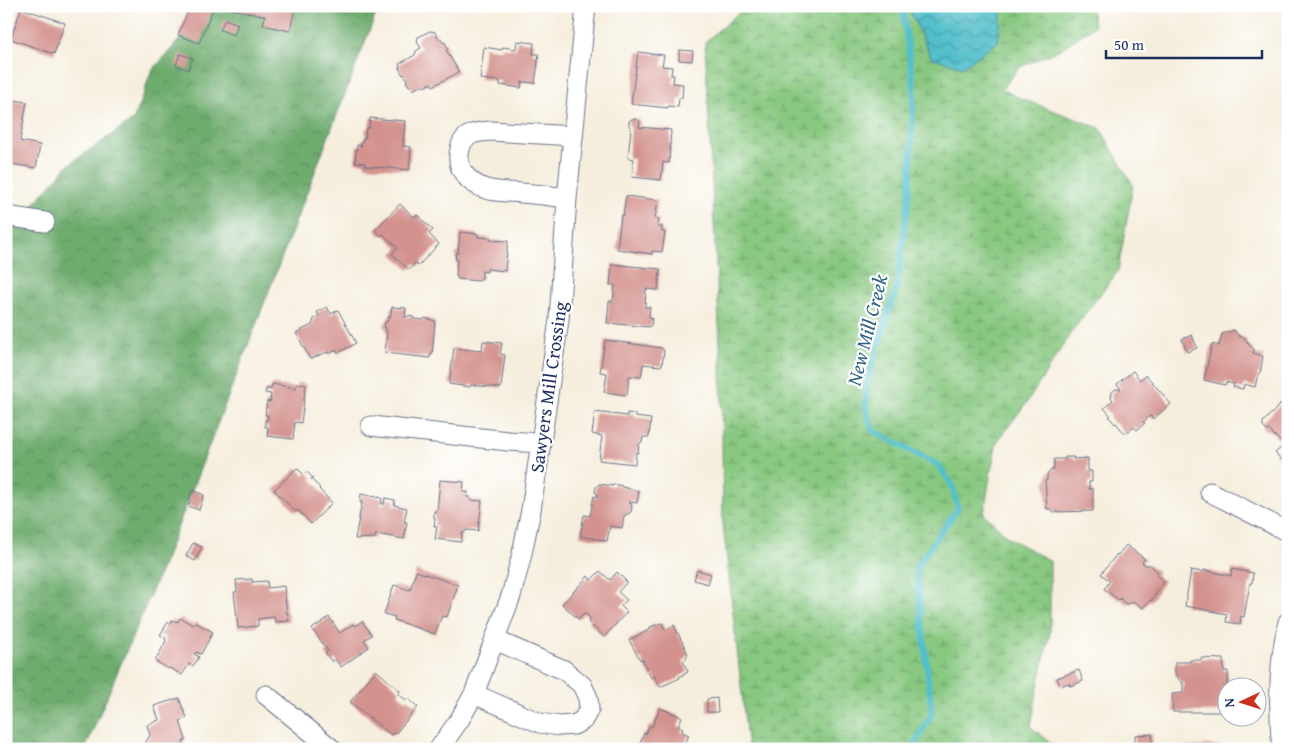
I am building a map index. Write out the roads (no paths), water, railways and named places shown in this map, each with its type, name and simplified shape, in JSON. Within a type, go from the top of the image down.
[{"type":"street","name":"Sawyers Mill Crossing","points":[[439,749],[460,719],[474,694],[495,640],[511,596],[531,510],[559,320],[573,136],[586,6]]},
{"type":"street","points":[[568,198],[487,189],[470,181],[462,172],[458,156],[464,138],[478,132],[490,131],[573,136]]},
{"type":"street","points":[[6,216],[45,222]]},
{"type":"street","points":[[370,426],[541,443]]},
{"type":"street","points":[[1210,492],[1288,532]]},
{"type":"street","points":[[1282,749],[1279,679],[1288,622]]},
{"type":"street","points":[[474,694],[540,723],[559,726],[574,725],[583,720],[589,709],[588,698],[582,685],[564,670],[495,640]]},
{"type":"street","points":[[266,695],[332,749]]},
{"type":"water","points":[[908,6],[1004,6],[1002,8],[998,42],[962,67],[931,57]]},
{"type":"waterway","name":"New Mill Creek","points":[[902,6],[914,88],[910,186],[897,287],[867,380],[866,407],[872,430],[938,465],[952,485],[958,508],[916,567],[932,714],[912,749]]}]
